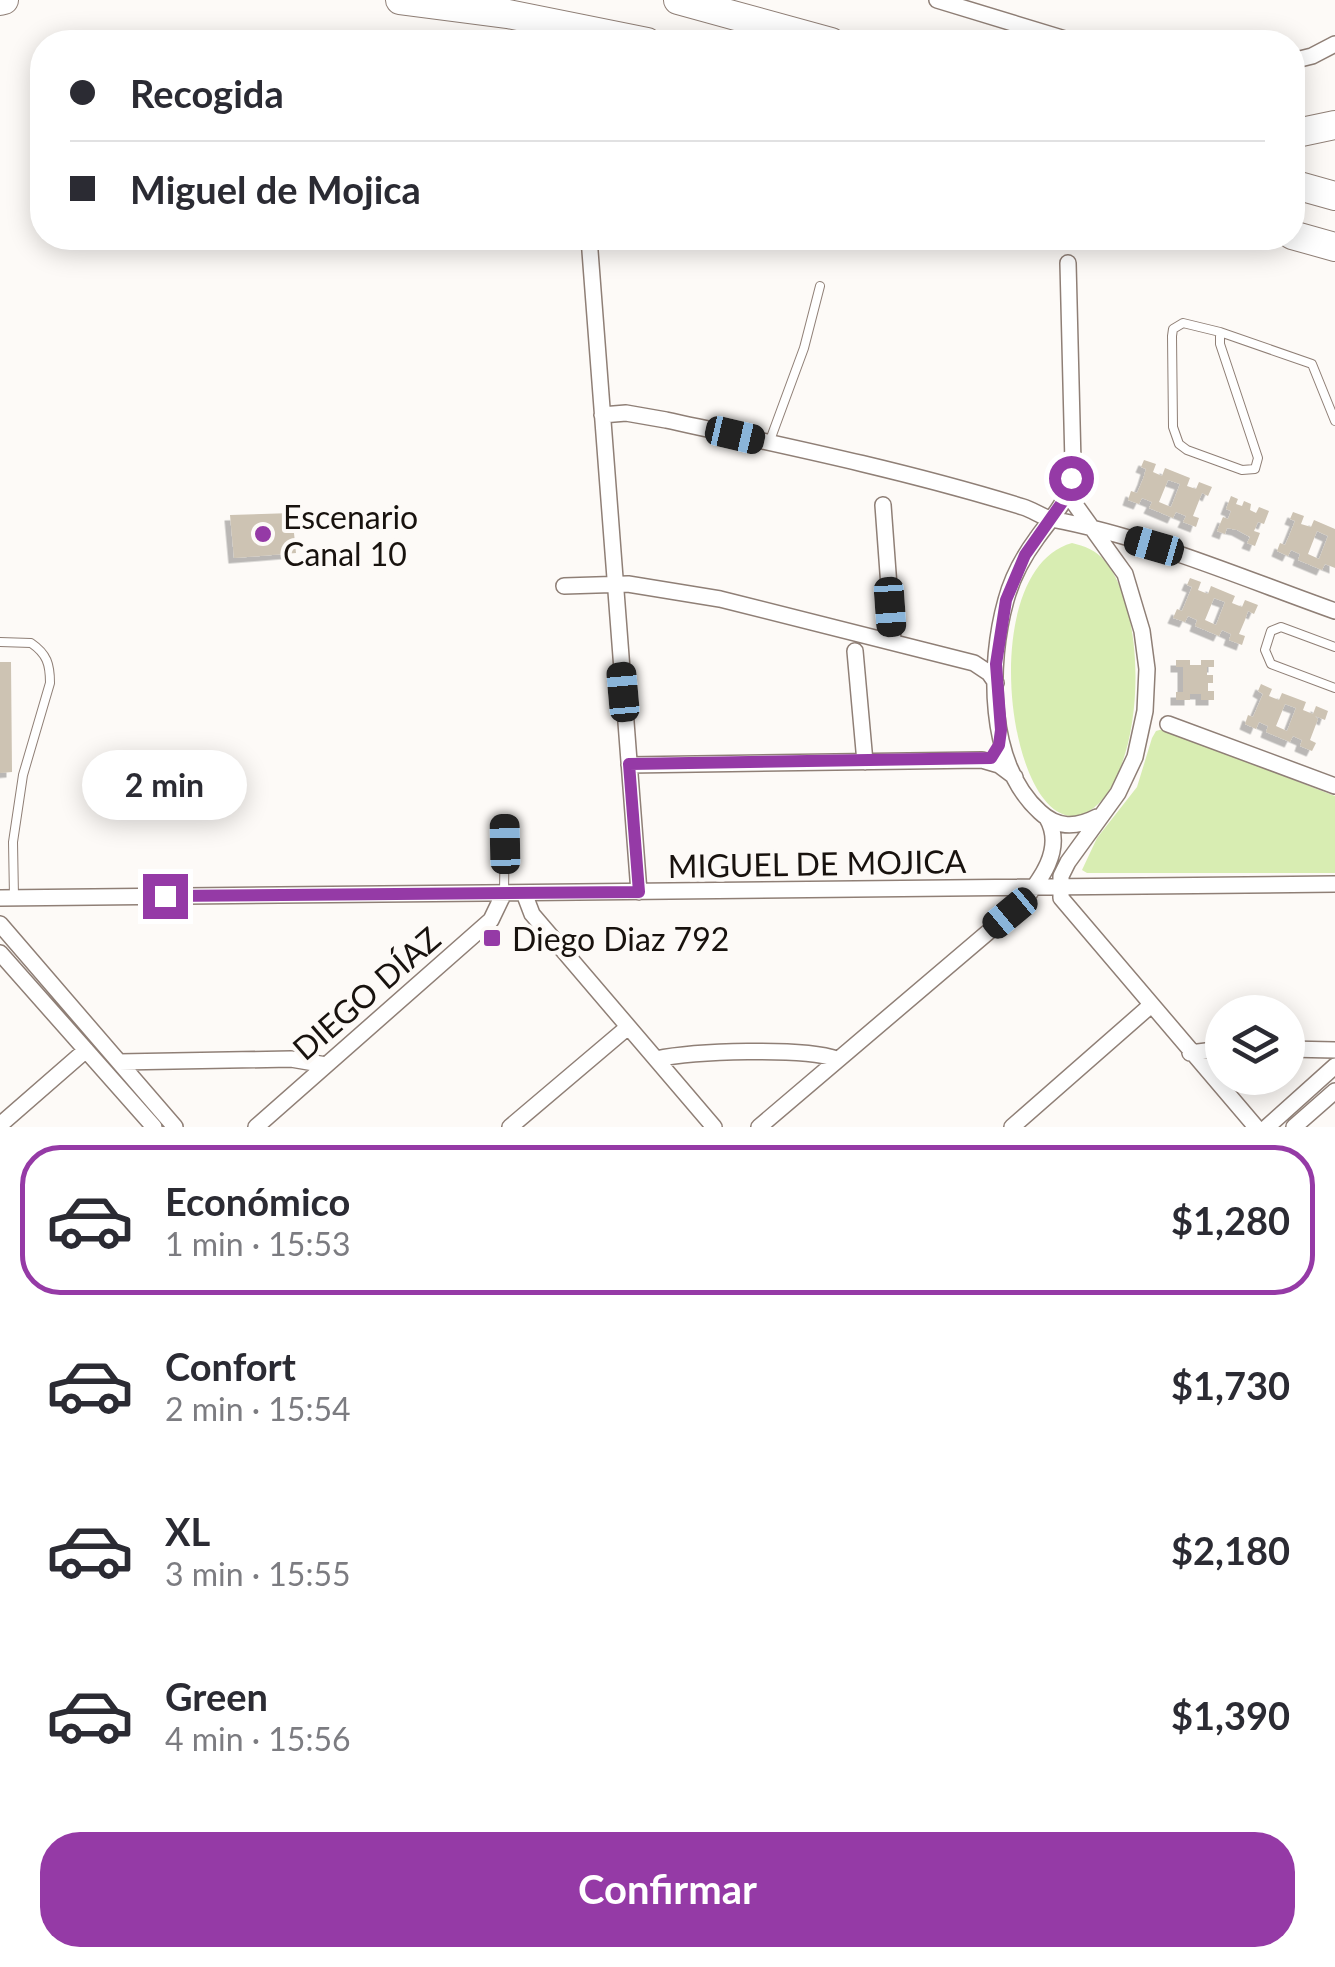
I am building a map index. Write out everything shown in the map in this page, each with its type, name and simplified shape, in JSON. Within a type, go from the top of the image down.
[{"type":"highway","points":[[400,0],[508,14],[588,30]]},
{"type":"highway","points":[[678,0],[787,30]]},
{"type":"highway","points":[[1305,131],[1335,125]]},
{"type":"highway","points":[[1305,188],[1335,196]]},
{"type":"highway","points":[[1305,239],[1335,247]]},
{"type":"street","points":[[937,0],[1036,30]]},
{"type":"street","points":[[1305,58],[1335,44]]},
{"type":"street","points":[[590,250],[639,892]]},
{"type":"street","points":[[1068,263],[1074,502],[1125,574],[1142,631],[1146,694],[1140,740],[1118,793],[1068,862],[1060,888],[1065,906],[1256,1127]]},
{"type":"street","points":[[602,415],[638,414],[1024,507],[1051,519],[1154,546],[1335,611]]},
{"type":"street","points":[[1071,478],[1068,494],[1034,542],[1012,583],[998,644],[996,683],[1001,730],[1016,778],[1034,806],[1062,825],[1101,815]]},
{"type":"street","points":[[883,506],[893,641]]},
{"type":"street","points":[[1024,507],[1035,522],[1034,542]]},
{"type":"street","points":[[1125,574],[1130,555],[1137,549],[1154,546]]},
{"type":"street","points":[[564,586],[614,583],[720,599],[974,664],[996,683]]},
{"type":"street","points":[[974,664],[992,656],[998,644]]},
{"type":"street","points":[[855,651],[865,762]]},
{"type":"street","points":[[1146,694],[1153,713],[1168,724],[1335,786]]},
{"type":"street","points":[[1140,740],[1155,725],[1168,724]]},
{"type":"street","points":[[982,760],[996,752],[1001,730]]},
{"type":"street","points":[[629,764],[982,760],[999,765],[1016,778]]},
{"type":"street","points":[[759,1127],[1010,913],[1033,888],[1052,853],[1054,834],[1047,818]]},
{"type":"street","name":"MIGUEL DE MOJICA","points":[[7,898],[1335,884]]},
{"type":"street","name":"DIEGO DÍAZ","points":[[256,1127],[491,920],[504,893]]},
{"type":"street","points":[[524,893],[532,914],[714,1127]]},
{"type":"street","points":[[0,910],[7,898]]},
{"type":"street","points":[[0,924],[175,1127]]},
{"type":"street","points":[[0,953],[154,1127]]},
{"type":"street","points":[[1012,1127],[1150,1006]]},
{"type":"street","points":[[510,1127],[628,1027]]},
{"type":"street","points":[[0,1125],[86,1050]]},
{"type":"street","points":[[1305,1050],[1335,1050]]},
{"type":"street","points":[[1190,1053],[1205,1051]]},
{"type":"street","points":[[656,1059],[684,1054],[810,1053],[838,1059]]},
{"type":"street","points":[[119,1062],[292,1059],[326,1065]]},
{"type":"street","points":[[1267,1127],[1335,1066]]},
{"type":"street","points":[[1294,1127],[1335,1091]]},
{"type":"lane","points":[[770,443],[804,348],[820,286]]},
{"type":"lane","points":[[1220,332],[1220,344],[1258,458],[1255,469],[1248,471],[1186,450],[1179,444],[1173,427],[1173,329],[1188,322],[1220,332],[1312,364],[1335,421]]},
{"type":"lane","points":[[1335,647],[1281,627],[1271,631],[1264,650],[1271,664],[1335,688]]},
{"type":"lane","points":[[0,642],[31,643],[48,658],[50,672],[23,775],[7,898]]},
{"type":"lane","points":[[504,893],[505,819]]},
{"type":"green space","points":[[1072,543],[1101,557],[1119,584],[1134,645],[1136,680],[1127,747],[1117,776],[1096,806],[1075,816],[1048,803],[1030,774],[1017,733],[1011,687],[1013,639],[1023,596],[1042,562]]},
{"type":"green space","points":[[1163,729],[1335,796],[1335,873],[1082,870],[1097,838],[1137,787],[1152,738]]},
{"type":"building","points":[[1144,460],[1156,464],[1153,472],[1162,476],[1165,468],[1190,478],[1187,486],[1196,489],[1199,482],[1212,487],[1208,496],[1202,493],[1193,516],[1199,518],[1196,527],[1183,522],[1186,516],[1176,512],[1173,518],[1149,508],[1152,502],[1142,498],[1139,504],[1128,500],[1131,491],[1137,493],[1143,479],[1146,469],[1141,467]],"holes":[[[1168,480],[1180,484],[1171,507],[1159,502]]]},
{"type":"building","points":[[1231,496],[1238,499],[1236,504],[1251,504],[1250,510],[1256,513],[1259,507],[1269,511],[1264,524],[1258,522],[1254,531],[1260,533],[1255,546],[1247,543],[1250,537],[1237,530],[1227,528],[1225,534],[1217,531],[1223,517],[1228,519],[1231,511],[1226,509]]},
{"type":"building","points":[[1293,512],[1304,516],[1301,524],[1311,527],[1314,520],[1335,529],[1335,568],[1325,564],[1322,570],[1298,560],[1300,554],[1291,550],[1288,556],[1277,551],[1289,536],[1295,521],[1290,519]],"holes":[[[1317,531],[1328,536],[1319,559],[1308,554]]]},
{"type":"building","name":"Escenario Canal 10","points":[[292,513],[296,553],[234,558],[230,515]]},
{"type":"building","points":[[1190,578],[1201,582],[1198,590],[1208,594],[1211,586],[1235,596],[1232,603],[1242,607],[1245,600],[1258,605],[1254,614],[1248,611],[1239,634],[1245,636],[1242,645],[1229,640],[1231,634],[1222,630],[1219,636],[1195,626],[1197,620],[1188,616],[1185,622],[1173,618],[1177,609],[1182,611],[1192,587],[1187,585]],"holes":[[[1214,598],[1225,602],[1216,625],[1205,620]]]},
{"type":"building","points":[[1176,660],[1201,665],[1201,660],[1214,660],[1214,667],[1207,667],[1207,675],[1213,675],[1208,691],[1214,691],[1214,700],[1201,700],[1201,694],[1190,694],[1190,700],[1176,700],[1176,692],[1183,692],[1183,667],[1176,667]]},
{"type":"building","points":[[0,662],[11,662],[12,772],[0,773]]},
{"type":"building","points":[[1261,684],[1272,689],[1269,696],[1279,700],[1282,693],[1306,702],[1303,710],[1313,714],[1316,706],[1328,711],[1325,720],[1315,716],[1318,719],[1310,740],[1316,743],[1312,751],[1300,746],[1302,740],[1293,736],[1290,742],[1266,732],[1268,726],[1259,722],[1256,729],[1245,724],[1248,715],[1253,717],[1263,694],[1258,691]],"holes":[[[1285,704],[1296,708],[1287,731],[1276,726]]]},
{"type":"place","name":"Escenario Canal 10","points":[[263,534]]},
{"type":"place","name":"Diego Diaz 792","points":[[492,938]]},
{"type":"route","points":[[165,896],[639,892],[629,764],[991,758],[999,745],[1001,730],[996,664],[1006,600],[1025,555],[1068,494],[1071,478]]}]
